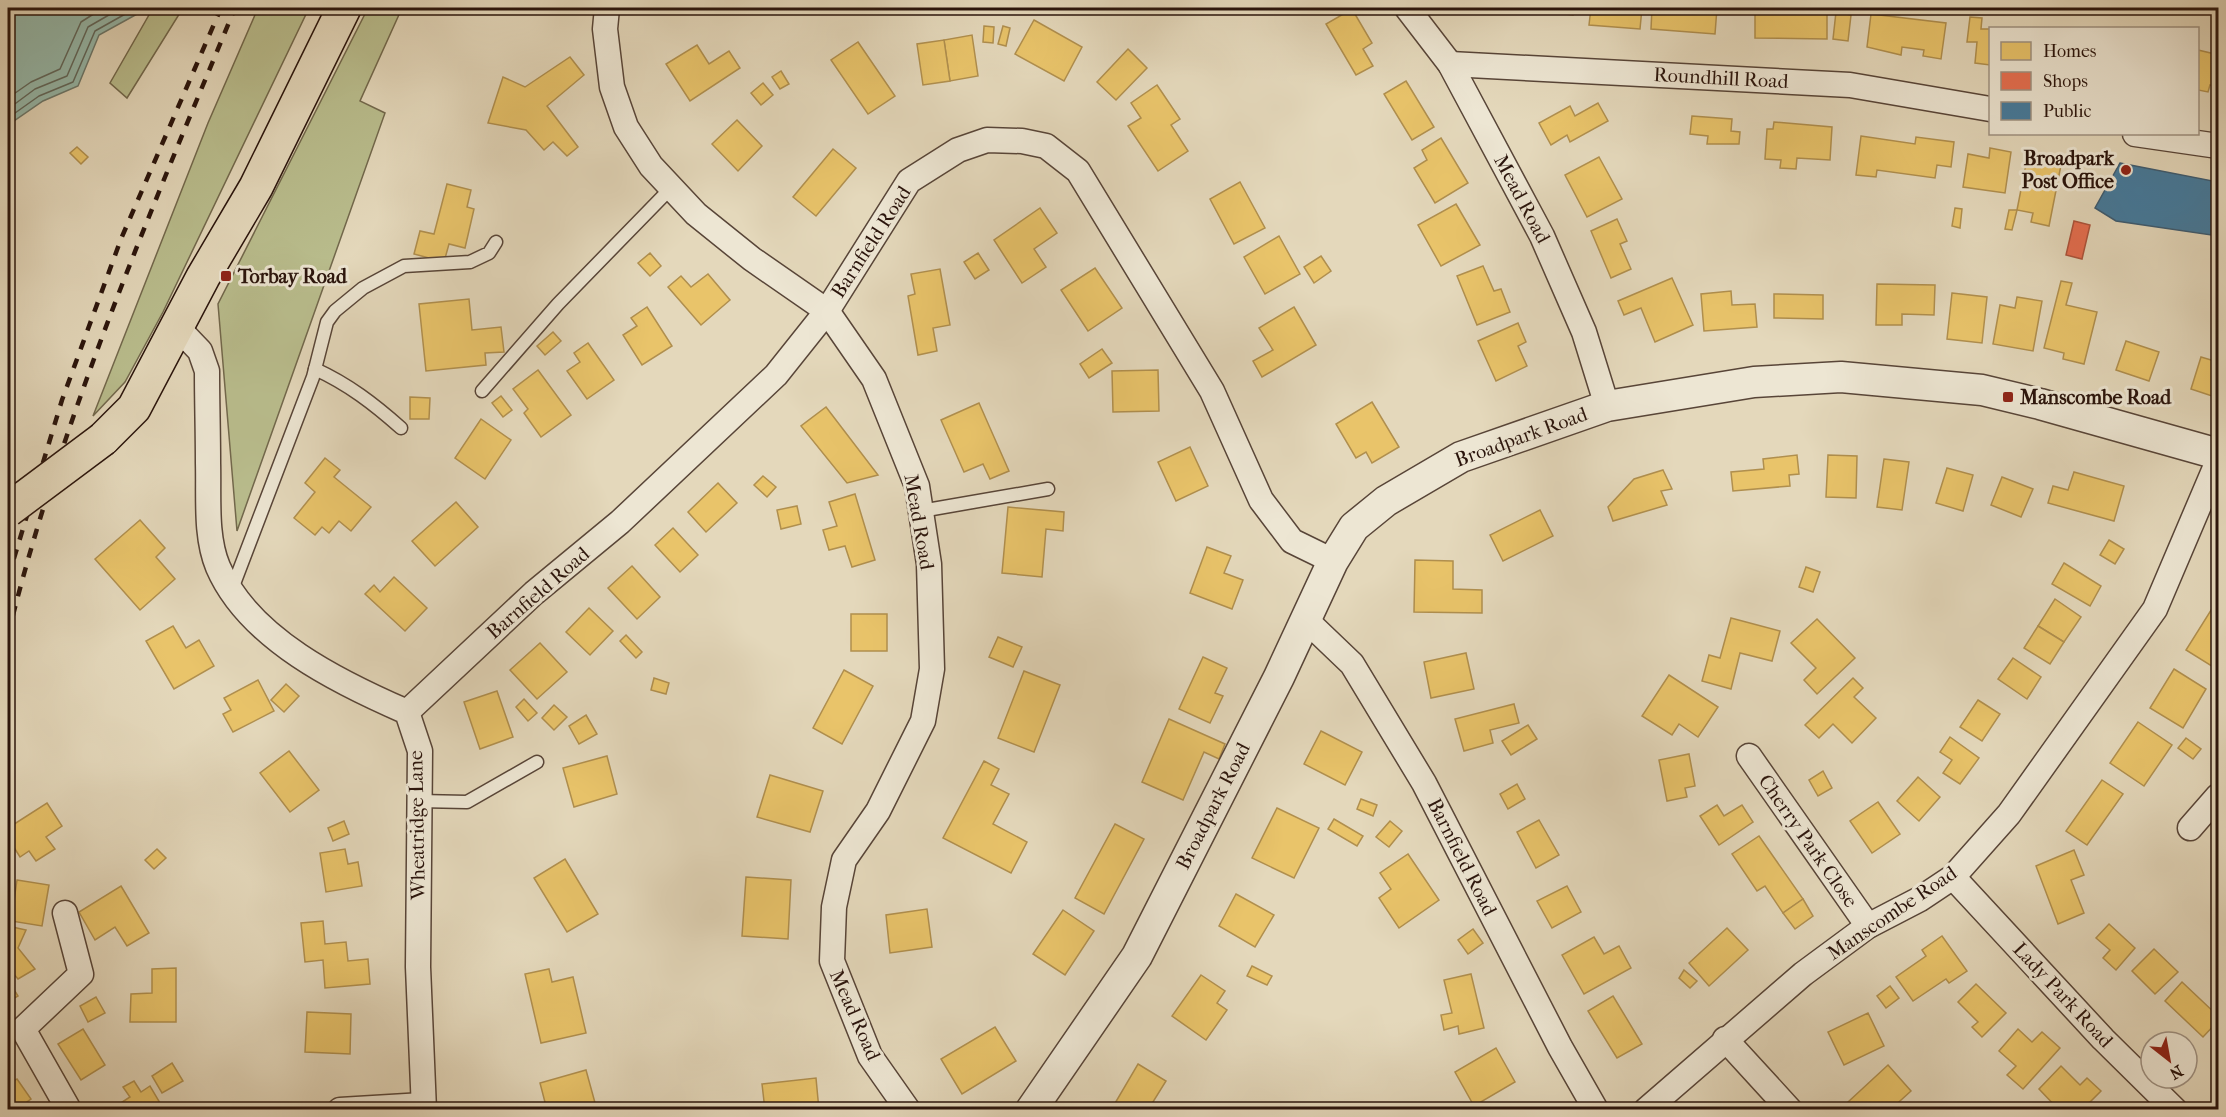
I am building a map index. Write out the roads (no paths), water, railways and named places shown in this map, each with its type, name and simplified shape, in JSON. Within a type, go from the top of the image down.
[{"type":"main road","points":[[8,510],[103,439],[134,408],[203,277],[256,187],[344,8]]},
{"type":"street","name":"Mead Road","points":[[607,8],[605,29],[612,87],[626,127],[651,166],[696,214],[752,259],[827,310],[874,379],[917,486],[929,564],[932,669],[923,721],[878,811],[844,860],[834,908],[832,961],[870,1056],[908,1110]]},
{"type":"street","name":"Mead Road","points":[[1407,8],[1450,64],[1542,236],[1584,332],[1607,406]]},
{"type":"street","name":"Roundhill Road","points":[[1450,64],[1850,85],[1989,109]]},
{"type":"street","points":[[2142,135],[2218,146]]},
{"type":"street","name":"Barnfield Road","points":[[407,712],[534,593],[620,522],[776,375],[827,310],[909,181],[936,162],[987,140],[1022,141],[1046,146],[1078,171],[1212,391],[1261,500],[1292,541],[1333,561]]},
{"type":"street","points":[[177,327],[200,351],[207,371],[209,524],[218,567],[232,591],[262,627],[290,649],[342,684],[407,712]]},
{"type":"street","name":"Broadpark Road","points":[[1031,1110],[1137,956],[1306,620],[1333,561],[1354,527],[1386,501],[1461,457],[1607,406],[1754,382],[1841,377],[1915,382],[1982,390],[2218,454]]},
{"type":"street","name":"Manscombe Road","points":[[1646,1110],[1725,1039],[1803,974],[1868,926],[1920,899],[1953,877],[2009,814],[2155,609],[2218,461]]},
{"type":"street","name":"Barnfield Road","points":[[1306,620],[1352,664],[1424,783],[1560,1047],[1596,1110]]},
{"type":"street","name":"Wheatridge Lane","points":[[407,712],[420,751],[418,967],[424,1107]]},
{"type":"street","name":"Cherry Park Close","points":[[1749,756],[1868,926]]},
{"type":"street","points":[[2190,828],[2218,796]]},
{"type":"street","name":"Lady Park Road","points":[[1953,877],[2103,1039],[2175,1110]]},
{"type":"street","points":[[65,913],[81,974],[23,1029],[69,1110]]},
{"type":"street","points":[[1725,1039],[1790,1110]]},
{"type":"street","points":[[340,1110],[424,1107]]},
{"type":"lane","points":[[482,391],[558,304],[671,188]]},
{"type":"lane","points":[[232,591],[315,369],[327,322],[346,300],[404,266],[470,262],[489,253],[496,242]]},
{"type":"lane","points":[[315,369],[338,379],[367,398],[401,428]]},
{"type":"lane","points":[[921,511],[1048,489]]},
{"type":"lane","points":[[420,801],[467,802],[537,762]]},
{"type":"water","points":[[8,8],[148,8],[99,35],[78,86],[43,101],[8,125]]},
{"type":"railway","points":[[8,578],[62,400],[121,239],[221,8]]},
{"type":"railway","points":[[8,635],[29,554],[81,396],[140,240],[235,8]]},
{"type":"place","name":"Broadpark Post Office","points":[[2126,170]]},
{"type":"place","name":"Torbay Road","points":[[226,276]]},
{"type":"place","name":"Manscombe Road","points":[[2008,397]]}]
